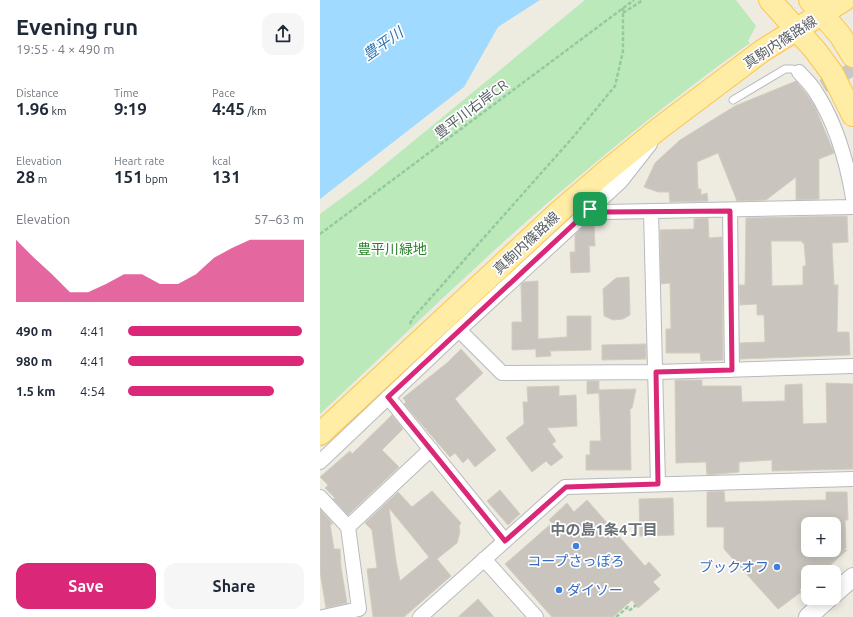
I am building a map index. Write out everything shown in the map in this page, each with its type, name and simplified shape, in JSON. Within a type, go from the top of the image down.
[{"type":"main road","name":"真駒内篠路線","points":[[320,434],[560,211],[661,127],[762,52],[783,15],[844,0]]},
{"type":"main road","points":[[816,7],[840,35],[853,56]]},
{"type":"main road","points":[[783,15],[832,73],[853,115]]},
{"type":"street","points":[[799,72],[819,88],[842,151],[853,198]]},
{"type":"street","points":[[320,462],[459,330],[621,181],[643,154],[661,127]]},
{"type":"street","points":[[590,209],[606,212],[651,212],[853,208]]},
{"type":"street","points":[[730,211],[732,370]]},
{"type":"street","points":[[651,212],[658,484]]},
{"type":"street","points":[[459,330],[502,373],[656,372],[853,366]]},
{"type":"street","points":[[388,397],[505,541]]},
{"type":"street","points":[[348,527],[431,449]]},
{"type":"street","points":[[420,617],[566,487],[853,479]]},
{"type":"street","points":[[320,497],[348,527],[359,609],[323,617]]},
{"type":"street","points":[[484,559],[536,617]]},
{"type":"street","points":[[841,588],[853,577]]},
{"type":"street","points":[[808,617],[821,605]]},
{"type":"lane","points":[[733,100],[785,69],[792,69],[799,72]]},
{"type":"path","name":"豊平川右岸CR","points":[[320,234],[634,0]]},
{"type":"path","points":[[623,13],[644,0]]},
{"type":"path","points":[[410,326],[412,319],[574,136],[615,86],[623,51],[623,8]]},
{"type":"path","points":[[616,617],[628,607],[630,610],[636,605]]},
{"type":"green space","name":"豊平川緑地","points":[[585,0],[736,0],[756,26],[748,41],[750,43],[609,151],[528,220],[320,414],[320,214],[366,180]]},
{"type":"water","name":"豊平川","points":[[320,0],[540,0],[498,27],[464,87],[320,199]]},
{"type":"building","points":[[796,81],[815,107],[834,153],[819,159],[819,199],[796,200],[796,177],[766,200],[737,201],[718,153],[697,162],[698,189],[701,189],[701,195],[707,193],[708,201],[670,202],[669,192],[658,192],[644,187],[655,163],[680,140],[735,106]]},
{"type":"building","points":[[847,216],[848,242],[832,243],[834,285],[838,285],[837,332],[849,332],[850,355],[740,359],[740,343],[765,342],[764,315],[757,315],[757,304],[740,305],[739,285],[745,285],[746,218]],"holes":[[[771,241],[802,241],[802,243],[804,243],[806,266],[803,266],[803,285],[772,286]]]},
{"type":"building","points":[[708,218],[709,238],[722,237],[723,360],[701,361],[700,353],[666,353],[666,329],[671,329],[670,283],[661,284],[660,230],[694,229],[694,219]]},
{"type":"building","points":[[586,224],[594,224],[595,246],[589,246],[590,272],[571,273],[570,252],[575,252],[575,235]]},
{"type":"building","points":[[629,277],[630,315],[623,319],[613,320],[604,316],[603,289],[616,278]]},
{"type":"building","points":[[538,281],[538,339],[567,337],[567,316],[591,316],[591,350],[550,351],[551,356],[536,357],[536,349],[512,350],[512,322],[522,322],[521,284],[524,282]]},
{"type":"building","points":[[646,344],[646,359],[602,360],[602,345]]},
{"type":"building","points":[[461,349],[483,373],[455,399],[496,450],[475,467],[468,458],[463,463],[455,453],[450,457],[404,404],[406,402],[403,398],[447,363]]},
{"type":"building","points":[[675,380],[702,380],[702,386],[741,386],[742,402],[785,401],[785,385],[802,384],[803,424],[827,423],[826,383],[853,384],[853,469],[772,471],[772,460],[739,462],[739,472],[707,475],[706,462],[676,463]]},
{"type":"building","points":[[587,381],[599,381],[599,390],[636,389],[632,408],[630,409],[631,470],[586,470],[586,455],[590,455],[590,441],[601,441],[599,393],[587,394]]},
{"type":"building","points":[[559,386],[559,396],[576,395],[577,426],[547,428],[556,441],[552,444],[563,457],[551,466],[546,461],[532,472],[506,438],[524,424],[523,402],[528,402],[527,387]]},
{"type":"building","points":[[392,415],[403,429],[382,450],[399,467],[348,515],[333,499],[335,498],[325,488],[328,485],[320,477],[350,451],[352,454]]},
{"type":"building","points":[[500,490],[520,514],[508,525],[487,501]]},
{"type":"building","points":[[432,491],[461,523],[459,526],[460,531],[457,543],[437,559],[451,576],[404,617],[373,617],[367,569],[377,568],[372,530],[365,523],[398,492],[412,507]],"holes":[[[389,508],[429,557],[400,581]]]},
{"type":"building","points":[[724,491],[725,502],[826,500],[826,492],[847,492],[848,520],[845,520],[846,548],[844,550],[847,550],[841,555],[841,517],[801,517],[801,557],[839,557],[830,565],[801,565],[801,588],[799,590],[801,592],[778,609],[724,549],[724,527],[707,527],[707,492]]},
{"type":"building","points":[[673,498],[674,535],[640,536],[639,499]]},
{"type":"building","name":"コープさっぽろ","points":[[587,500],[645,566],[649,562],[661,575],[653,582],[660,589],[638,608],[632,600],[613,617],[552,617],[505,564],[552,523],[549,520],[567,503],[574,512]]},
{"type":"building","points":[[320,509],[333,524],[330,524],[334,549],[340,549],[341,567],[347,603],[326,608],[320,572]]},
{"type":"building","points":[[478,599],[494,617],[458,617]]},
{"type":"tunnel","points":[[823,86],[853,69]]},
{"type":"place","name":"コープさっぽろ","points":[[576,546]]},
{"type":"place","name":"ブックオフ","points":[[777,567]]},
{"type":"place","name":"ダイソー","points":[[559,590]]},
{"type":"district","name":"中の島1条4丁目","points":[[604,530]]},
{"type":"route","points":[[590,209],[606,212],[730,211],[732,370],[656,372],[658,484],[566,487],[505,541],[388,397],[590,209]]}]
